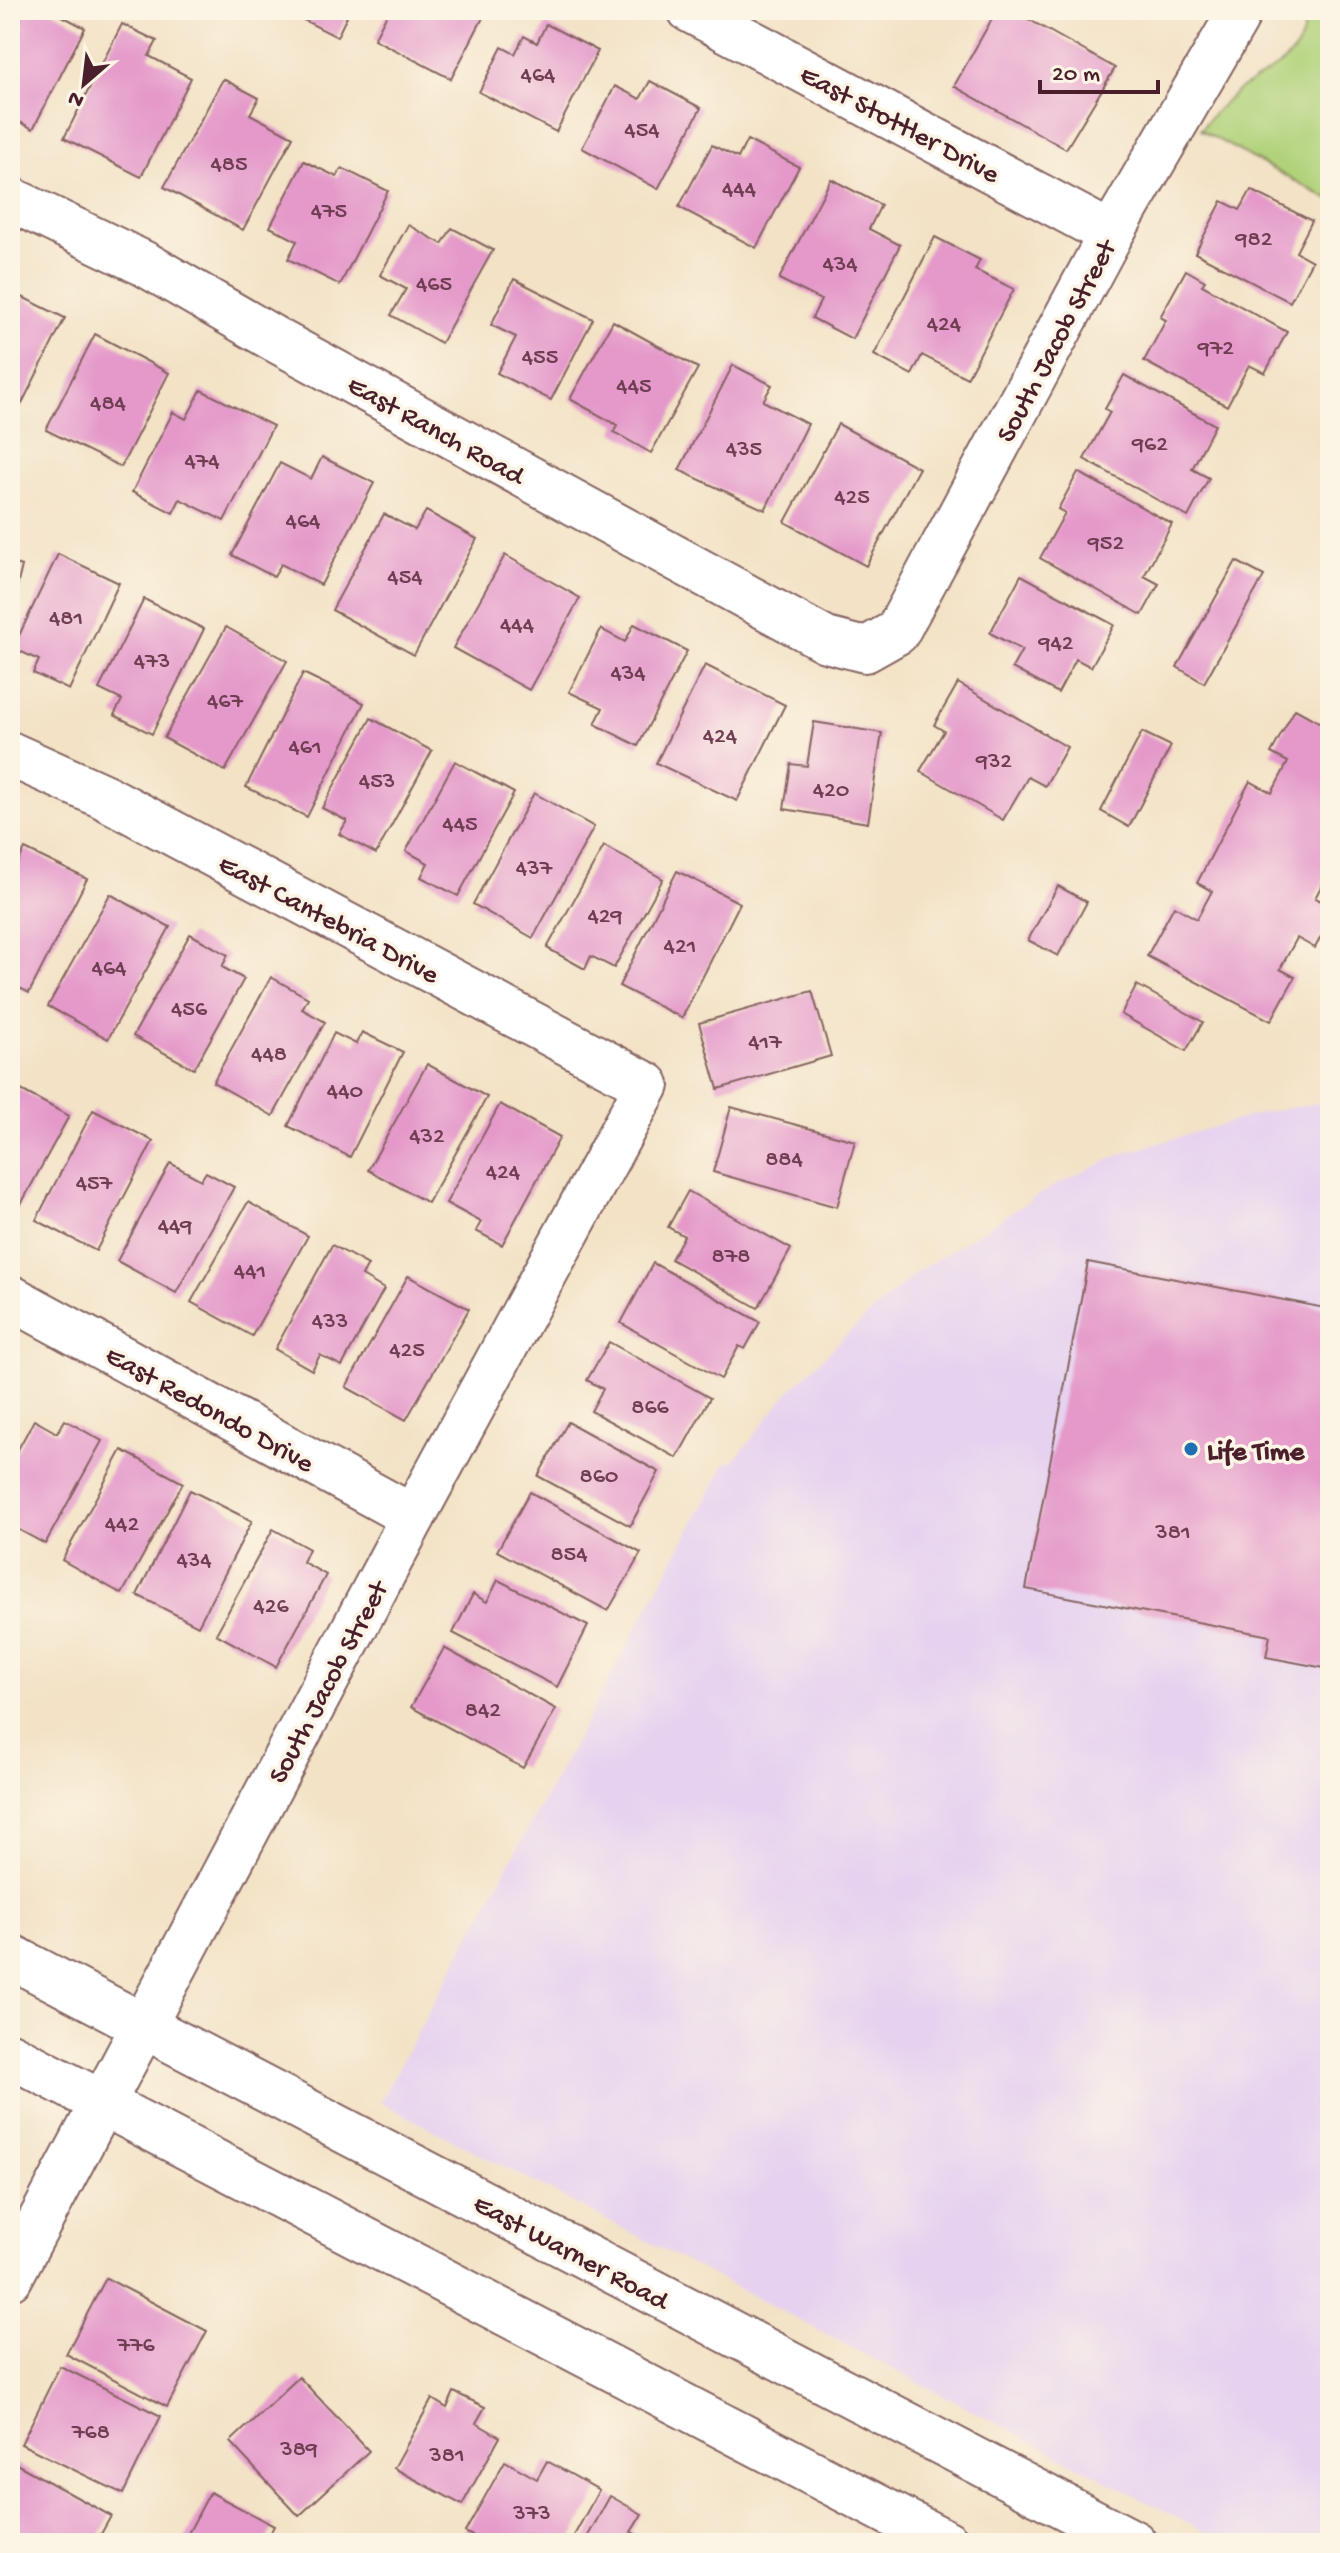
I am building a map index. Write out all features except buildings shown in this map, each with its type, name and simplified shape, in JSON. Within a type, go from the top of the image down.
[{"type":"street","name":"East Stottler Drive","points":[[690,10],[1111,234]]},
{"type":"street","name":"South Jacob Street","points":[[865,650],[897,632],[1111,234],[1236,19]]},
{"type":"street","name":"East Ranch Road","points":[[10,199],[145,264],[276,340],[826,640],[865,650]]},
{"type":"street","name":"East Cantebria Drive","points":[[10,754],[103,796],[647,1085]]},
{"type":"street","name":"South Jacob Street","points":[[10,2278],[413,1517],[647,1085]]},
{"type":"street","name":"East Redondo Drive","points":[[10,1297],[413,1517]]},
{"type":"street","name":"East Warner Road","points":[[10,1956],[1134,2543]]},
{"type":"street","points":[[10,2055],[947,2543]]},
{"type":"shaded area","points":[[1330,1101],[1330,2543],[1227,2543],[380,2102],[727,1461],[732,1463],[788,1393],[845,1336],[917,1272],[1048,1189],[1119,1155],[1261,1113]]},
{"type":"green space","points":[[1305,10],[1330,10],[1330,200],[1200,130],[1234,95],[1286,60],[1294,51],[1301,40]]},
{"type":"place","name":"Life Time","points":[[1191,1449]]}]
